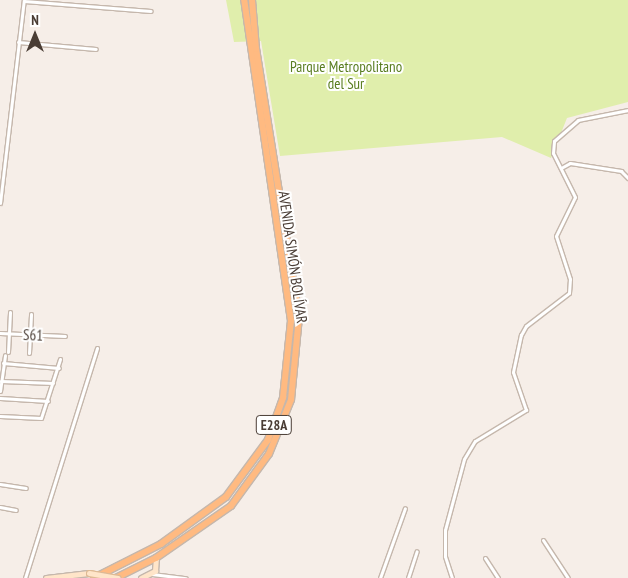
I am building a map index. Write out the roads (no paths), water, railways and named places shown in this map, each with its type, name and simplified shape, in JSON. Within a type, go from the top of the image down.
[{"type":"highway","name":"AVENIDA SIMÓN BOLÍVAR","points":[[94,578],[204,515],[248,471],[268,440],[287,381],[291,342],[244,0]]},
{"type":"highway","name":"AVENIDA SIMÓN BOLÍVAR","points":[[117,578],[156,558],[231,506],[257,475],[286,416],[296,376],[299,322],[252,0]]},
{"type":"highway","points":[[271,186],[278,185]]},
{"type":"main road","points":[[141,578],[151,574],[156,558]]},
{"type":"main road","points":[[46,578],[89,573],[117,578]]},
{"type":"street","points":[[0,203],[24,1],[151,11]]},
{"type":"street","points":[[18,42],[96,49]]},
{"type":"street","points":[[452,578],[445,556],[445,530],[464,459],[476,441],[526,410],[513,372],[521,335],[526,326],[569,293],[570,279],[556,236],[575,197],[552,146],[564,130],[578,120],[628,110]]},
{"type":"street","points":[[561,168],[570,162],[620,171],[628,178]]},
{"type":"street","points":[[0,391],[9,334],[10,312]]},
{"type":"street","points":[[29,354],[31,314]]},
{"type":"street","name":"S61","points":[[0,333],[66,336]]},
{"type":"street","points":[[25,578],[97,348]]},
{"type":"street","points":[[0,416],[41,418],[59,368],[60,359]]},
{"type":"street","points":[[3,363],[59,368]]},
{"type":"street","points":[[1,381],[53,383]]},
{"type":"street","points":[[0,398],[48,401]]},
{"type":"street","points":[[0,484],[26,488]]},
{"type":"street","points":[[0,507],[16,510]]},
{"type":"street","points":[[380,578],[405,508]]},
{"type":"street","points":[[542,540],[568,578]]},
{"type":"street","points":[[408,578],[417,551]]},
{"type":"street","points":[[485,558],[498,578]]},
{"type":"street","points":[[151,574],[186,578]]},
{"type":"park label","name":"Parque Metropolitano del Sur","points":[[346,74]]}]
